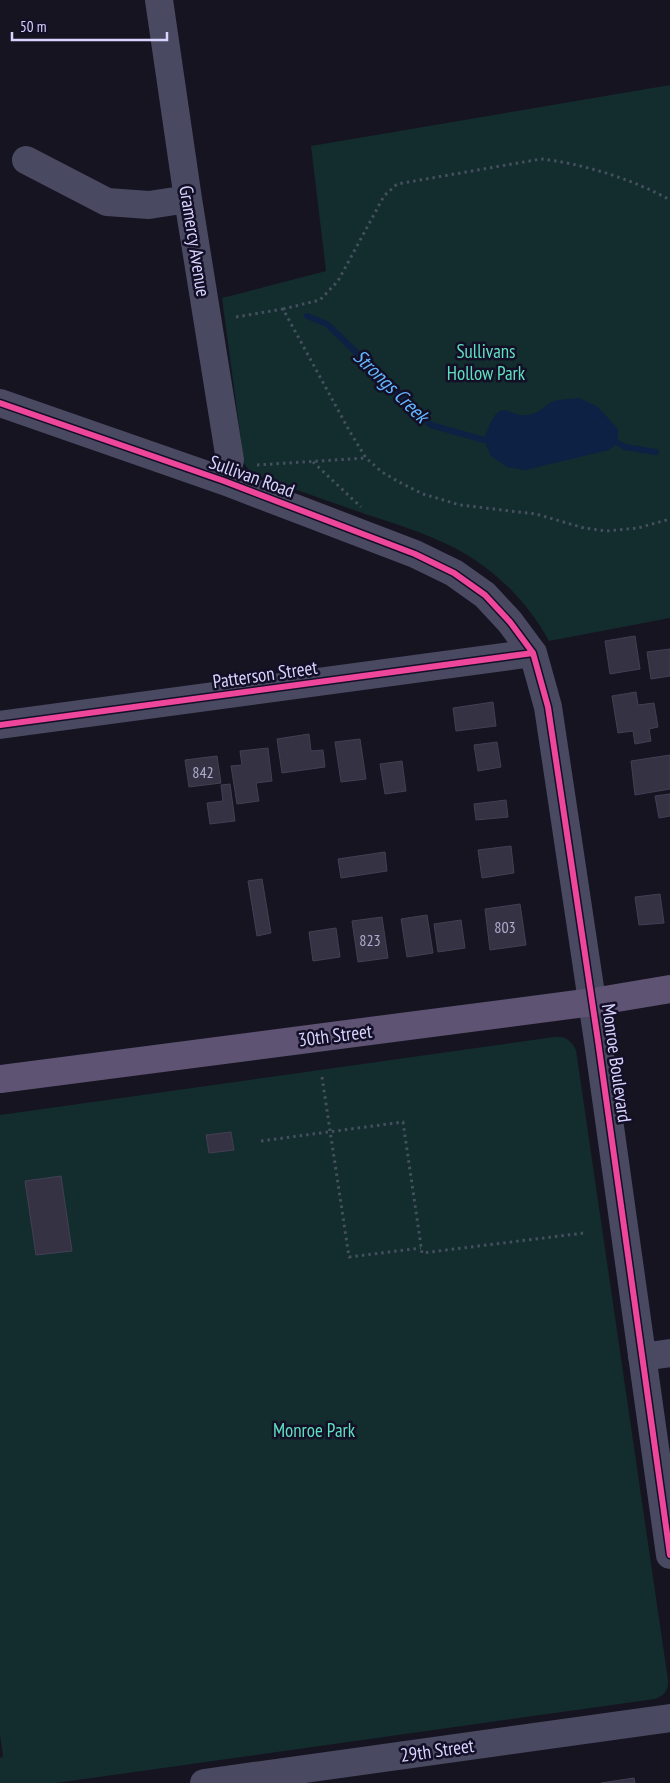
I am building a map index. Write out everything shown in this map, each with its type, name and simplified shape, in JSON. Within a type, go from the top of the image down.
[{"type":"main road","name":"30th Street","points":[[0,1079],[593,1002],[670,989]]},
{"type":"street","name":"Gramercy Avenue","points":[[159,0],[188,199],[230,460],[224,481]]},
{"type":"street","points":[[26,160],[107,202],[149,205],[188,199]]},
{"type":"street","name":"Sullivan Road","points":[[0,403],[224,481],[415,554],[454,573],[485,595]]},
{"type":"street","name":"Monroe Boulevard","points":[[485,595],[510,622],[533,653],[548,707],[593,1002],[670,1555]]},
{"type":"street","name":"Patterson Street","points":[[0,725],[533,653]]},
{"type":"street","points":[[642,1357],[670,1353]]},
{"type":"street","name":"29th Street","points":[[204,1783],[670,1718]]},
{"type":"path","points":[[236,317],[320,300],[338,281],[384,196],[397,184],[541,159],[559,160],[633,182],[670,200]]},
{"type":"path","points":[[283,309],[366,458],[382,472],[399,482],[423,494],[460,505],[536,514],[584,528],[607,531],[638,528],[670,519]]},
{"type":"path","points":[[257,465],[366,458]]},
{"type":"path","points":[[312,462],[361,506]]},
{"type":"path","points":[[322,1077],[349,1258],[421,1248]]},
{"type":"path","points":[[261,1141],[403,1122],[422,1253],[584,1233]]},
{"type":"green space","name":"Sullivans Hollow Park","points":[[670,85],[670,618],[549,641],[539,624],[514,593],[500,579],[469,556],[433,538],[250,472],[244,463],[222,298],[326,271],[311,146]]},
{"type":"green space","name":"Monroe Park","points":[[554,1037],[567,1039],[576,1050],[668,1680],[666,1692],[655,1699],[56,1783],[0,1783],[0,1758],[3,1756],[0,1734],[0,1115]]},
{"type":"water","points":[[579,398],[598,407],[618,429],[618,443],[609,450],[525,470],[507,467],[491,456],[484,440],[490,424],[501,411],[506,410],[526,415],[537,412],[555,401]]},
{"type":"building","points":[[635,636],[640,669],[610,674],[605,641]]},
{"type":"building","points":[[670,649],[670,676],[651,679],[647,652]]},
{"type":"building","points":[[636,692],[638,705],[654,703],[658,727],[649,729],[651,741],[635,744],[633,731],[618,733],[612,696]]},
{"type":"building","points":[[493,702],[496,726],[456,731],[453,708]]},
{"type":"building","points":[[309,734],[311,751],[323,750],[325,767],[282,773],[277,739]]},
{"type":"building","points":[[360,739],[366,779],[341,782],[335,742]]},
{"type":"building","points":[[497,742],[501,767],[478,771],[474,745]]},
{"type":"building","points":[[268,748],[272,781],[256,783],[259,801],[237,804],[231,766],[242,765],[240,751]]},
{"type":"building","points":[[670,755],[670,789],[635,795],[631,761]]},
{"type":"building","points":[[217,756],[221,783],[189,787],[185,760]]},
{"type":"building","points":[[402,761],[406,791],[385,794],[380,764]]},
{"type":"building","points":[[230,784],[235,821],[210,824],[207,803],[223,801],[221,785]]},
{"type":"building","points":[[670,794],[670,816],[659,818],[655,796]]},
{"type":"building","points":[[506,800],[508,817],[476,820],[474,804]]},
{"type":"building","points":[[511,846],[514,873],[482,878],[478,850]]},
{"type":"building","points":[[385,852],[387,871],[341,878],[338,859]]},
{"type":"building","points":[[262,879],[271,933],[257,936],[248,881]]},
{"type":"building","points":[[660,894],[664,923],[639,925],[635,897]]},
{"type":"building","points":[[520,904],[526,945],[490,950],[485,909]]},
{"type":"building","points":[[427,915],[433,953],[407,957],[401,919]]},
{"type":"building","points":[[382,917],[388,958],[358,962],[352,921]]},
{"type":"building","points":[[461,920],[465,948],[438,952],[434,924]]},
{"type":"building","points":[[336,928],[340,957],[313,961],[309,932]]},
{"type":"building","points":[[231,1132],[234,1150],[209,1153],[206,1135]]},
{"type":"building","points":[[61,1176],[72,1251],[36,1255],[25,1181]]},
{"type":"building","points":[[634,1778],[635,1783],[601,1783]]},
{"type":"waterway","name":"Strongs Creek","points":[[307,316],[327,324],[431,425],[484,440]]},
{"type":"waterway","name":"Strongs Creek","points":[[618,443],[625,447],[656,452]]},
{"type":"cycle path","points":[[0,403],[224,481],[415,554],[454,573],[485,595],[510,622],[533,653],[548,707],[598,1041],[670,1555]]},
{"type":"cycle path","points":[[0,725],[533,653]]}]
